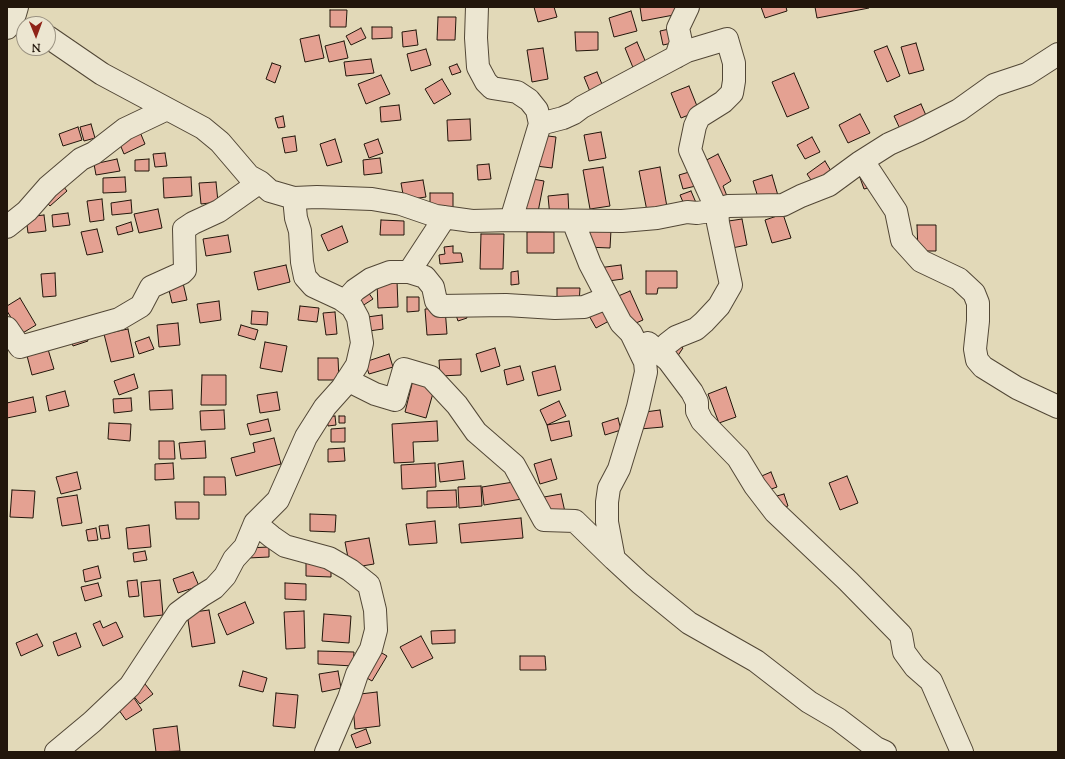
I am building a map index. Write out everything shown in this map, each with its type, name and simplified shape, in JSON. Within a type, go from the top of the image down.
[{"type":"street","points":[[477,7],[476,38],[478,66],[486,82],[492,88],[517,92],[529,100],[537,110],[540,124],[511,220]]},
{"type":"street","points":[[676,57],[681,42],[678,28],[688,7]]},
{"type":"street","points":[[540,124],[563,118],[574,113],[596,99],[687,51],[728,39],[734,63],[732,93],[723,102],[699,117],[695,126],[690,150],[717,210],[718,223],[731,285],[719,306],[704,322],[696,329],[676,337],[659,353]]},
{"type":"street","points":[[56,42],[102,74],[203,128],[220,142],[249,176],[270,190],[294,198],[317,197],[372,199],[401,204],[436,216],[472,222],[511,220],[622,221],[657,218],[687,212],[697,213],[717,210],[728,206],[783,205],[829,185],[888,144],[918,131],[959,110],[994,85],[1027,74],[1058,54]]},
{"type":"street","points":[[7,227],[27,211],[48,187],[81,159],[94,153],[125,129],[167,109]]},
{"type":"street","points":[[863,161],[896,211],[902,240],[921,262],[959,279],[974,293],[978,303],[978,322],[975,349],[977,360],[982,367],[1017,388],[1058,407]]},
{"type":"street","points":[[7,328],[20,347],[118,319],[141,306],[151,287],[182,273],[185,270],[184,229],[219,211],[260,182]]},
{"type":"street","points":[[56,752],[92,722],[130,686],[178,614],[214,588],[225,576],[234,559],[245,546],[255,523],[278,500],[306,437],[325,407],[357,365],[362,343],[358,318],[352,306],[345,301],[313,286],[306,277],[302,262],[300,231],[296,218],[294,198]]},
{"type":"street","points":[[409,272],[445,218]]},
{"type":"street","points":[[573,221],[590,264],[607,298],[621,323],[631,333],[646,362],[646,372],[638,407],[619,469],[609,488],[607,522],[614,559]]},
{"type":"street","points":[[345,301],[354,290],[371,279],[390,272],[409,272],[425,277],[433,287],[436,301],[440,306],[506,304],[555,308],[584,307],[607,298]]},
{"type":"street","points":[[631,333],[642,338],[668,360],[692,392],[697,402],[697,411],[702,421],[738,458],[755,486],[775,512],[848,581],[900,635],[904,652],[916,667],[931,681],[962,752]]},
{"type":"street","points":[[347,380],[375,394],[395,400],[404,369],[431,377],[457,405],[476,432],[514,465],[544,520],[575,521],[640,583],[688,623],[756,661],[809,702],[838,719],[876,748],[885,752]]},
{"type":"street","points":[[255,523],[286,546],[329,558],[350,570],[369,585],[375,610],[376,630],[371,649],[356,674],[349,698],[326,752]]},
{"type":"building","points":[[534,7],[554,7],[557,17],[538,22]]},
{"type":"building","points":[[640,7],[678,7],[679,14],[642,21]]},
{"type":"building","points":[[761,7],[786,7],[787,11],[765,18]]},
{"type":"building","points":[[815,7],[869,7],[869,8],[817,18]]},
{"type":"building","points":[[330,10],[347,10],[346,27],[330,27]]},
{"type":"building","points":[[631,11],[637,31],[614,37],[609,18]]},
{"type":"building","points":[[438,17],[456,17],[455,40],[437,40]]},
{"type":"building","points":[[372,27],[392,27],[392,38],[372,39]]},
{"type":"building","points":[[361,28],[366,38],[351,45],[346,36]]},
{"type":"building","points":[[674,28],[677,42],[663,45],[660,31]]},
{"type":"building","points":[[416,30],[418,45],[403,47],[402,32]]},
{"type":"building","points":[[575,32],[598,32],[598,50],[576,51]]},
{"type":"building","points":[[319,35],[324,58],[305,62],[300,39]]},
{"type":"building","points":[[344,41],[348,58],[329,62],[325,46]]},
{"type":"building","points":[[637,42],[647,65],[634,70],[625,48]]},
{"type":"building","points":[[916,43],[924,70],[909,74],[901,47]]},
{"type":"building","points":[[887,46],[900,76],[887,82],[874,51]]},
{"type":"building","points":[[543,48],[548,79],[532,82],[527,50]]},
{"type":"building","points":[[426,49],[431,65],[411,71],[407,54]]},
{"type":"building","points":[[371,59],[374,73],[346,76],[344,62]]},
{"type":"building","points":[[272,63],[281,66],[275,83],[266,79]]},
{"type":"building","points":[[457,64],[461,72],[452,75],[449,67]]},
{"type":"building","points":[[597,72],[604,89],[591,94],[584,77]]},
{"type":"building","points":[[794,73],[809,108],[787,117],[772,82]]},
{"type":"building","points":[[381,75],[390,94],[366,104],[358,84]]},
{"type":"building","points":[[442,79],[451,94],[434,104],[425,89]]},
{"type":"building","points":[[689,86],[699,111],[681,118],[671,93]]},
{"type":"building","points":[[921,104],[928,120],[901,131],[894,116]]},
{"type":"building","points":[[399,105],[401,120],[381,122],[380,107]]},
{"type":"building","points":[[860,114],[870,133],[848,143],[839,125]]},
{"type":"building","points":[[283,116],[285,127],[278,128],[275,118]]},
{"type":"building","points":[[470,119],[471,140],[448,141],[447,120]]},
{"type":"building","points":[[91,124],[95,138],[84,141],[80,127]]},
{"type":"building","points":[[78,127],[82,140],[63,146],[59,134]]},
{"type":"building","points":[[140,132],[145,144],[124,154],[119,142]]},
{"type":"building","points":[[601,132],[606,158],[589,161],[584,135]]},
{"type":"building","points":[[540,135],[556,137],[552,168],[536,166]]},
{"type":"building","points":[[295,136],[297,151],[285,153],[282,138]]},
{"type":"building","points":[[812,137],[820,152],[805,159],[797,145]]},
{"type":"building","points":[[335,139],[342,162],[327,166],[320,144]]},
{"type":"building","points":[[378,139],[383,153],[369,158],[364,144]]},
{"type":"building","points":[[165,153],[167,166],[155,167],[153,154]]},
{"type":"building","points":[[718,154],[731,181],[723,186],[727,196],[717,201],[699,164]]},
{"type":"building","points":[[380,158],[382,173],[364,175],[363,160]]},
{"type":"building","points":[[117,159],[120,171],[96,175],[94,164]]},
{"type":"building","points":[[149,159],[149,171],[135,171],[135,160]]},
{"type":"building","points":[[825,161],[831,171],[813,183],[807,174]]},
{"type":"building","points":[[489,164],[491,179],[478,180],[477,165]]},
{"type":"building","points":[[603,167],[610,206],[590,209],[583,170]]},
{"type":"building","points":[[660,167],[667,207],[647,211],[639,171]]},
{"type":"building","points":[[696,170],[700,185],[683,189],[679,175]]},
{"type":"building","points":[[858,172],[872,187],[864,189]]},
{"type":"building","points":[[772,175],[779,199],[760,204],[753,181]]},
{"type":"building","points":[[125,177],[126,192],[103,193],[103,178]]},
{"type":"building","points":[[191,177],[192,196],[164,198],[163,178]]},
{"type":"building","points":[[527,178],[544,181],[537,217],[520,213]]},
{"type":"building","points":[[423,180],[426,197],[404,200],[401,183]]},
{"type":"building","points":[[60,182],[67,191],[50,206],[42,197]]},
{"type":"building","points":[[216,182],[218,202],[201,204],[199,183]]},
{"type":"building","points":[[691,191],[697,205],[686,209],[680,195]]},
{"type":"building","points":[[430,193],[453,193],[453,209],[430,209]]},
{"type":"building","points":[[568,194],[569,216],[550,217],[548,196]]},
{"type":"building","points":[[102,199],[104,220],[90,222],[87,201]]},
{"type":"building","points":[[131,200],[132,213],[112,215],[111,203]]},
{"type":"building","points":[[158,209],[162,228],[139,233],[134,214]]},
{"type":"building","points":[[68,213],[70,225],[53,227],[52,215]]},
{"type":"building","points":[[783,214],[791,238],[772,243],[765,220]]},
{"type":"building","points":[[44,215],[46,231],[28,233],[26,217]]},
{"type":"building","points":[[742,219],[747,245],[727,249],[722,222]]},
{"type":"building","points":[[381,220],[404,221],[404,235],[380,235]]},
{"type":"building","points":[[131,222],[133,231],[118,235],[116,227]]},
{"type":"building","points":[[917,225],[936,225],[936,251],[918,251]]},
{"type":"building","points":[[342,226],[348,242],[328,251],[321,235]]},
{"type":"building","points":[[97,229],[103,252],[87,255],[81,232]]},
{"type":"building","points":[[587,229],[611,230],[610,248],[586,247]]},
{"type":"building","points":[[527,232],[554,232],[554,253],[527,253]]},
{"type":"building","points":[[481,234],[504,234],[503,269],[480,269]]},
{"type":"building","points":[[228,235],[231,252],[206,256],[203,239]]},
{"type":"building","points":[[453,246],[453,253],[461,253],[463,262],[440,264],[439,255],[445,254],[444,247]]},
{"type":"building","points":[[286,265],[290,282],[258,290],[254,272]]},
{"type":"building","points":[[621,265],[623,279],[601,282],[598,268]]},
{"type":"building","points":[[518,271],[519,284],[511,285],[511,272]]},
{"type":"building","points":[[646,271],[677,271],[677,288],[658,288],[657,294],[646,294]]},
{"type":"building","points":[[55,273],[56,296],[43,297],[41,274]]},
{"type":"building","points":[[397,281],[398,307],[378,308],[377,282]]},
{"type":"building","points":[[183,283],[187,300],[172,303],[168,286]]},
{"type":"building","points":[[365,288],[373,299],[356,310]]},
{"type":"building","points":[[557,288],[580,288],[579,304],[557,304]]},
{"type":"building","points":[[630,291],[643,320],[629,326],[616,297]]},
{"type":"building","points":[[407,297],[419,297],[419,311],[407,312]]},
{"type":"building","points":[[20,298],[36,325],[21,334],[7,311],[7,306]]},
{"type":"building","points":[[219,301],[221,320],[200,323],[197,304]]},
{"type":"building","points":[[300,306],[319,308],[317,322],[298,320]]},
{"type":"building","points":[[601,306],[609,321],[596,328],[588,314]]},
{"type":"building","points":[[445,308],[447,334],[427,335],[425,309]]},
{"type":"building","points":[[464,309],[467,318],[458,321],[455,312]]},
{"type":"building","points":[[252,311],[268,312],[267,325],[251,324]]},
{"type":"building","points":[[335,312],[337,334],[326,335],[323,313]]},
{"type":"building","points":[[382,315],[383,329],[362,332],[360,318]]},
{"type":"building","points":[[178,323],[180,345],[159,347],[157,325]]},
{"type":"building","points":[[241,325],[258,330],[255,340],[238,335]]},
{"type":"building","points":[[128,329],[134,357],[111,362],[104,334]]},
{"type":"building","points":[[85,335],[88,341],[73,346],[71,339]]},
{"type":"building","points":[[149,337],[154,349],[139,354],[135,342]]},
{"type":"building","points":[[674,341],[683,348],[675,360]]},
{"type":"building","points":[[265,342],[287,346],[282,372],[260,368]]},
{"type":"building","points":[[47,346],[54,369],[32,375],[26,352]]},
{"type":"building","points":[[495,348],[500,366],[481,372],[476,354]]},
{"type":"building","points":[[389,354],[393,367],[369,374],[365,362]]},
{"type":"building","points":[[318,358],[338,358],[339,380],[318,380]]},
{"type":"building","points":[[461,359],[461,375],[440,376],[439,360]]},
{"type":"building","points":[[520,366],[524,380],[507,385],[504,370]]},
{"type":"building","points":[[555,366],[561,390],[538,396],[532,372]]},
{"type":"building","points":[[134,374],[138,388],[119,395],[114,381]]},
{"type":"building","points":[[202,375],[226,375],[226,405],[201,405]]},
{"type":"building","points":[[413,380],[435,386],[426,418],[405,412]]},
{"type":"building","points":[[726,387],[736,417],[719,423],[708,394]]},
{"type":"building","points":[[172,390],[173,409],[150,410],[149,391]]},
{"type":"building","points":[[65,391],[69,406],[49,411],[46,396]]},
{"type":"building","points":[[277,392],[280,410],[260,413],[257,395]]},
{"type":"building","points":[[33,397],[36,412],[7,418],[7,403]]},
{"type":"building","points":[[131,398],[132,411],[114,413],[113,399]]},
{"type":"building","points":[[559,401],[566,416],[547,425],[540,410]]},
{"type":"building","points":[[224,410],[225,429],[201,430],[200,411]]},
{"type":"building","points":[[660,410],[663,427],[640,429],[638,413]]},
{"type":"building","points":[[335,416],[336,425],[328,426],[327,417]]},
{"type":"building","points":[[339,416],[345,416],[345,423],[339,423]]},
{"type":"building","points":[[618,418],[621,430],[605,435],[602,423]]},
{"type":"building","points":[[268,419],[271,431],[250,435],[247,424]]},
{"type":"building","points":[[437,421],[438,441],[413,442],[414,462],[394,463],[392,424]]},
{"type":"building","points":[[569,421],[572,436],[551,441],[547,425]]},
{"type":"building","points":[[109,423],[131,424],[130,441],[108,439]]},
{"type":"building","points":[[345,428],[345,442],[331,442],[331,429]]},
{"type":"building","points":[[274,438],[281,464],[236,476],[231,458],[255,452],[253,443]]},
{"type":"building","points":[[159,441],[174,441],[175,459],[159,459]]},
{"type":"building","points":[[205,441],[206,458],[181,459],[179,443]]},
{"type":"building","points":[[344,448],[345,461],[328,462],[328,449]]},
{"type":"building","points":[[551,459],[557,479],[540,484],[534,464]]},
{"type":"building","points":[[463,461],[465,479],[440,482],[438,464]]},
{"type":"building","points":[[173,463],[174,479],[155,480],[155,464]]},
{"type":"building","points":[[435,463],[436,487],[402,489],[401,465]]},
{"type":"building","points":[[77,472],[81,489],[61,494],[56,477]]},
{"type":"building","points":[[771,472],[777,487],[763,492],[757,478]]},
{"type":"building","points":[[847,476],[858,503],[840,510],[829,483]]},
{"type":"building","points":[[204,477],[225,477],[226,495],[204,495]]},
{"type":"building","points":[[520,481],[522,499],[484,505],[482,487]]},
{"type":"building","points":[[481,486],[482,506],[459,508],[458,487]]},
{"type":"building","points":[[12,490],[35,491],[33,518],[10,517]]},
{"type":"building","points":[[456,490],[457,507],[427,508],[427,491]]},
{"type":"building","points":[[561,494],[565,512],[548,515],[544,497]]},
{"type":"building","points":[[784,494],[788,506],[777,510],[773,497]]},
{"type":"building","points":[[77,495],[82,523],[62,526],[57,498]]},
{"type":"building","points":[[175,502],[199,502],[199,519],[176,519]]},
{"type":"building","points":[[310,514],[336,515],[335,532],[310,531]]},
{"type":"building","points":[[521,518],[523,538],[461,543],[459,524]]},
{"type":"building","points":[[435,521],[437,543],[409,545],[406,524]]},
{"type":"building","points":[[108,525],[110,538],[101,539],[99,526]]},
{"type":"building","points":[[149,525],[151,547],[128,549],[126,528]]},
{"type":"building","points":[[96,528],[98,540],[88,541],[86,530]]},
{"type":"building","points":[[369,538],[374,564],[350,568],[345,542]]},
{"type":"building","points":[[269,547],[269,557],[248,558],[247,548]]},
{"type":"building","points":[[145,551],[147,560],[134,562],[133,553]]},
{"type":"building","points":[[306,563],[331,564],[331,577],[306,576]]},
{"type":"building","points":[[98,566],[101,578],[85,582],[83,570]]},
{"type":"building","points":[[193,572],[199,586],[178,593],[173,579]]},
{"type":"building","points":[[137,580],[139,596],[129,597],[127,581]]},
{"type":"building","points":[[160,580],[163,615],[144,617],[141,582]]},
{"type":"building","points":[[98,583],[102,596],[85,601],[81,587]]},
{"type":"building","points":[[285,583],[306,584],[306,600],[285,599]]},
{"type":"building","points":[[245,602],[254,623],[227,635],[218,614]]},
{"type":"building","points":[[209,610],[215,643],[192,647],[187,613]]},
{"type":"building","points":[[304,611],[305,648],[286,649],[284,612]]},
{"type":"building","points":[[324,614],[351,616],[349,643],[322,641]]},
{"type":"building","points":[[100,621],[103,628],[116,622],[123,637],[103,646],[93,624]]},
{"type":"building","points":[[455,630],[455,643],[432,644],[431,631]]},
{"type":"building","points":[[76,633],[81,647],[58,656],[53,642]]},
{"type":"building","points":[[37,634],[43,646],[21,656],[16,643]]},
{"type":"building","points":[[421,636],[433,658],[412,668],[400,647]]},
{"type":"building","points":[[375,649],[387,656],[372,681],[360,674]]},
{"type":"building","points":[[318,651],[354,652],[353,666],[318,664]]},
{"type":"building","points":[[520,656],[545,656],[546,670],[520,670]]},
{"type":"building","points":[[243,671],[267,678],[263,692],[239,686]]},
{"type":"building","points":[[338,671],[341,688],[322,692],[319,674]]},
{"type":"building","points":[[145,684],[153,694],[140,704],[132,694]]},
{"type":"building","points":[[377,692],[380,726],[355,729],[352,695]]},
{"type":"building","points":[[276,693],[298,695],[295,728],[273,726]]},
{"type":"building","points":[[132,695],[142,710],[126,720],[116,706]]},
{"type":"building","points":[[177,726],[180,751],[156,752],[153,729]]},
{"type":"building","points":[[366,729],[371,743],[356,748],[351,735]]}]
